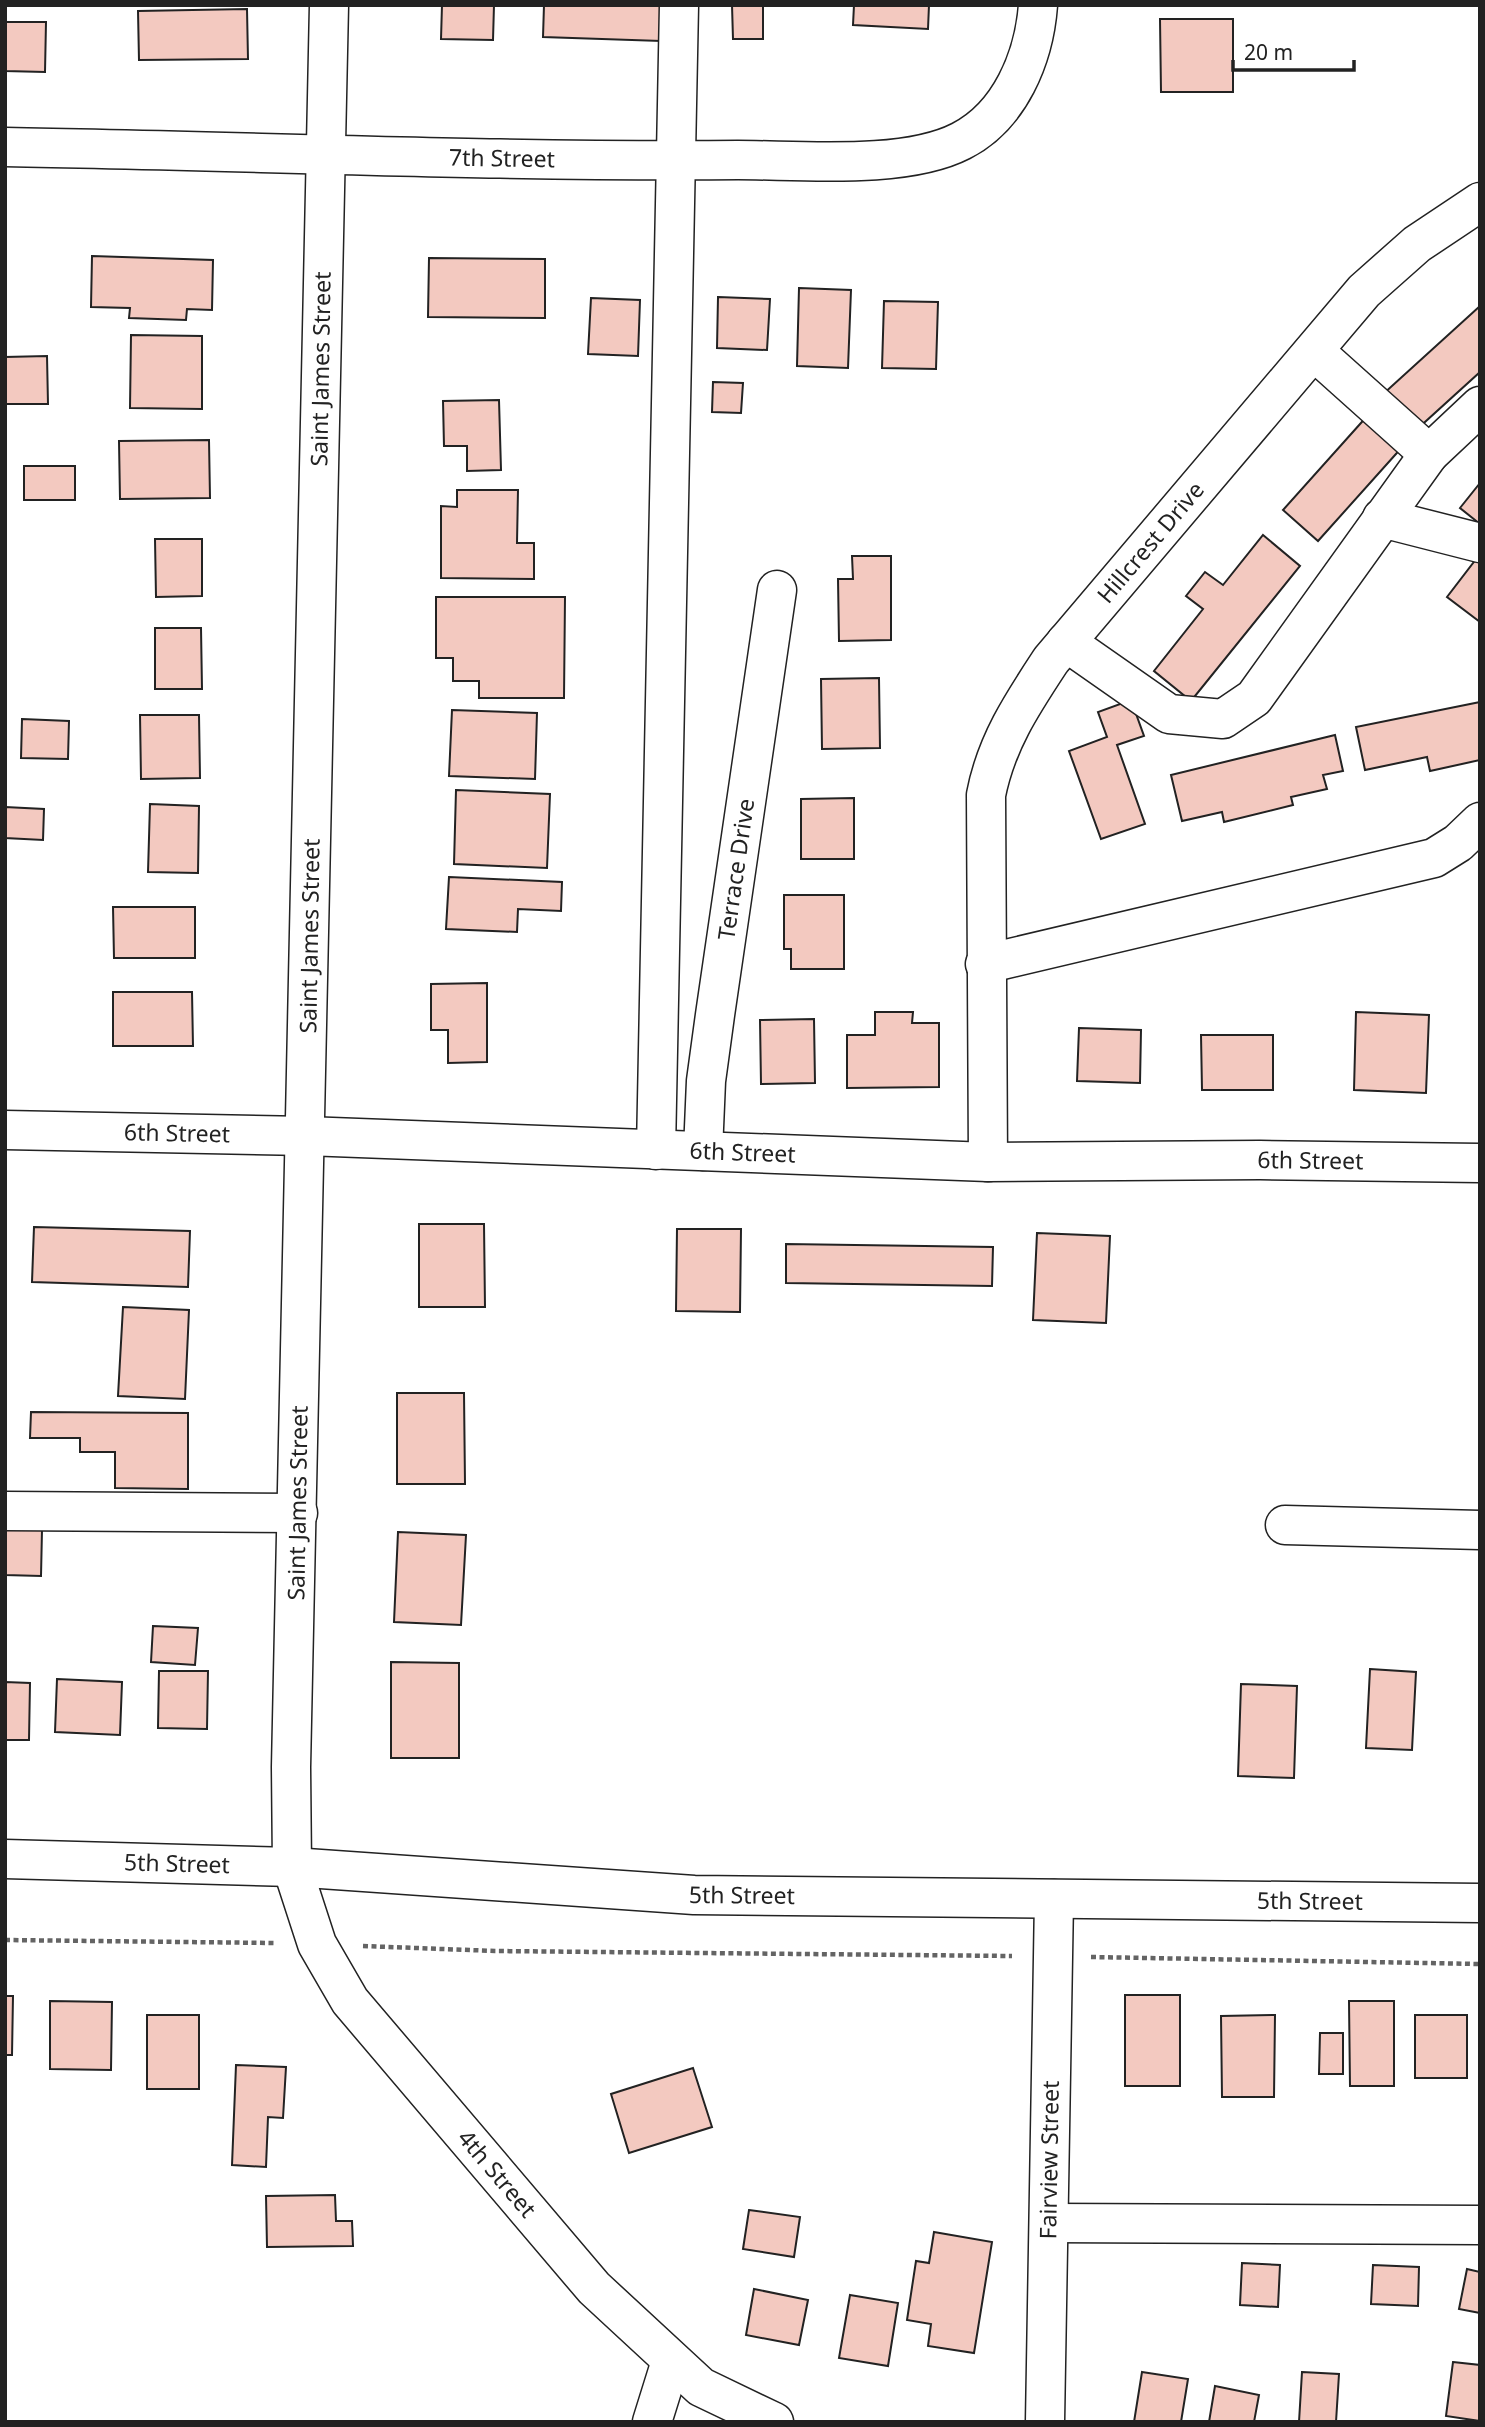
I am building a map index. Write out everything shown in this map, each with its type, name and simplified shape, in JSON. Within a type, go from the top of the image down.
[{"type":"street","name":"Saint James Street","points":[[292,1867],[291,1767],[329,5]]},
{"type":"street","points":[[656,1150],[679,5]]},
{"type":"street","name":"7th Street","points":[[5,147],[676,160],[885,159],[924,154],[951,145],[990,120],[1013,92],[1028,58],[1036,27],[1038,5]]},
{"type":"street","name":"Hillcrest Drive","points":[[988,1162],[986,795],[993,762],[1012,720],[1066,642],[1364,291],[1408,252],[1480,202]]},
{"type":"street","points":[[1314,351],[1429,454]]},
{"type":"street","points":[[1066,642],[1169,714],[1223,719],[1254,698],[1429,454],[1480,407]]},
{"type":"street","points":[[1382,518],[1480,543]]},
{"type":"street","name":"Terrace Drive","points":[[703,1151],[706,1081],[777,590]]},
{"type":"street","points":[[985,964],[1434,858],[1458,843],[1480,822]]},
{"type":"street","name":"6th Street","points":[[5,1130],[306,1136],[988,1162],[1260,1160],[1480,1163]]},
{"type":"street","points":[[5,1511],[298,1513]]},
{"type":"street","points":[[1285,1525],[1480,1530]]},
{"type":"street","name":"5th Street","points":[[5,1859],[292,1867],[681,1894],[1480,1903]]},
{"type":"street","name":"4th Street","points":[[292,1867],[317,1944],[350,2001],[594,2288],[701,2387],[774,2422]]},
{"type":"street","name":"Fairview Street","points":[[1045,2422],[1054,1899]]},
{"type":"street","points":[[1049,2223],[1480,2225]]},
{"type":"street","points":[[652,2422],[671,2361]]},
{"type":"path","points":[[5,1940],[317,1944],[495,1951],[1053,1956],[1480,1964]]},
{"type":"building","points":[[442,5],[494,5],[493,40],[441,39]]},
{"type":"building","points":[[544,5],[662,5],[661,41],[543,37]]},
{"type":"building","points":[[732,5],[763,5],[763,39],[733,39]]},
{"type":"building","points":[[854,5],[929,5],[928,29],[853,25]]},
{"type":"building","points":[[247,9],[248,59],[139,60],[138,11]]},
{"type":"building","points":[[1160,19],[1233,19],[1233,92],[1161,92]]},
{"type":"building","points":[[6,22],[46,22],[45,72],[5,71]]},
{"type":"building","points":[[92,256],[213,260],[212,310],[187,309],[186,320],[129,318],[130,308],[91,307]]},
{"type":"building","points":[[429,258],[545,259],[545,318],[428,317]]},
{"type":"building","points":[[799,288],[851,290],[848,368],[797,366]]},
{"type":"building","points":[[718,297],[770,299],[767,350],[717,348]]},
{"type":"building","points":[[591,298],[640,300],[638,356],[588,354]]},
{"type":"building","points":[[884,301],[938,302],[936,369],[882,368]]},
{"type":"building","points":[[1480,306],[1480,372],[1415,431],[1382,395]]},
{"type":"building","points":[[131,335],[202,336],[202,409],[130,408]]},
{"type":"building","points":[[47,356],[48,404],[5,404],[5,357]]},
{"type":"building","points":[[713,382],[743,383],[741,413],[712,412]]},
{"type":"building","points":[[499,400],[501,470],[467,471],[467,446],[444,446],[443,401]]},
{"type":"building","points":[[1369,414],[1404,445],[1318,541],[1283,510]]},
{"type":"building","points":[[209,440],[210,498],[120,499],[119,441]]},
{"type":"building","points":[[24,466],[75,466],[75,500],[24,500]]},
{"type":"building","points":[[1480,483],[1480,524],[1460,508]]},
{"type":"building","points":[[457,490],[518,490],[517,543],[534,543],[534,579],[441,578],[441,506],[457,507]]},
{"type":"building","points":[[1263,535],[1300,566],[1191,701],[1154,671],[1203,609],[1186,596],[1205,572],[1223,585]]},
{"type":"building","points":[[155,539],[202,539],[202,596],[156,597]]},
{"type":"building","points":[[1480,554],[1480,622],[1447,597]]},
{"type":"building","points":[[852,556],[891,556],[891,640],[839,641],[838,579],[853,579]]},
{"type":"building","points":[[436,597],[565,597],[564,698],[479,698],[479,681],[453,681],[453,658],[436,658]]},
{"type":"building","points":[[155,628],[201,628],[202,689],[155,689]]},
{"type":"building","points":[[879,678],[880,748],[822,749],[821,679]]},
{"type":"building","points":[[1131,700],[1144,736],[1117,745],[1145,824],[1101,839],[1069,751],[1107,737],[1098,712]]},
{"type":"building","points":[[1480,702],[1480,760],[1430,771],[1427,757],[1365,770],[1356,727]]},
{"type":"building","points":[[452,710],[537,713],[535,779],[449,776]]},
{"type":"building","points":[[140,715],[199,715],[200,778],[141,779]]},
{"type":"building","points":[[22,719],[69,721],[68,759],[21,758]]},
{"type":"building","points":[[1335,735],[1343,771],[1323,775],[1327,789],[1291,797],[1293,805],[1224,822],[1222,812],[1182,821],[1171,775]]},
{"type":"building","points":[[456,790],[550,794],[547,868],[454,864]]},
{"type":"building","points":[[854,798],[854,859],[801,859],[801,799]]},
{"type":"building","points":[[150,804],[199,806],[198,873],[148,872]]},
{"type":"building","points":[[5,807],[44,809],[43,840],[5,838]]},
{"type":"building","points":[[449,877],[562,882],[561,911],[518,909],[517,932],[446,929]]},
{"type":"building","points":[[784,895],[844,895],[844,969],[791,969],[791,949],[784,949]]},
{"type":"building","points":[[113,907],[195,907],[195,958],[114,958]]},
{"type":"building","points":[[487,983],[487,1062],[448,1063],[448,1030],[431,1030],[431,984]]},
{"type":"building","points":[[113,992],[192,992],[193,1046],[113,1046]]},
{"type":"building","points":[[875,1012],[913,1012],[912,1023],[939,1023],[939,1087],[847,1088],[847,1035],[875,1035]]},
{"type":"building","points":[[1356,1012],[1429,1015],[1426,1093],[1354,1090]]},
{"type":"building","points":[[814,1019],[815,1083],[761,1084],[760,1020]]},
{"type":"building","points":[[1079,1028],[1141,1030],[1140,1083],[1077,1081]]},
{"type":"building","points":[[1201,1035],[1273,1035],[1273,1090],[1202,1090]]},
{"type":"building","points":[[419,1224],[484,1224],[485,1307],[419,1307]]},
{"type":"building","points":[[34,1227],[190,1231],[188,1287],[32,1282]]},
{"type":"building","points":[[677,1229],[741,1229],[740,1312],[676,1311]]},
{"type":"building","points":[[1037,1233],[1110,1236],[1106,1323],[1033,1320]]},
{"type":"building","points":[[786,1244],[993,1247],[992,1286],[786,1283]]},
{"type":"building","points":[[123,1307],[189,1310],[185,1399],[118,1396]]},
{"type":"building","points":[[397,1393],[464,1393],[465,1484],[397,1484]]},
{"type":"building","points":[[31,1412],[188,1413],[188,1489],[115,1488],[115,1452],[80,1452],[80,1438],[30,1438]]},
{"type":"building","points":[[5,1529],[42,1530],[41,1576],[5,1575]]},
{"type":"building","points":[[398,1532],[466,1535],[461,1625],[394,1622]]},
{"type":"building","points":[[153,1626],[198,1628],[195,1665],[151,1662]]},
{"type":"building","points":[[391,1662],[459,1663],[459,1758],[391,1758]]},
{"type":"building","points":[[1370,1669],[1416,1672],[1412,1750],[1366,1748]]},
{"type":"building","points":[[159,1671],[208,1671],[207,1729],[158,1728]]},
{"type":"building","points":[[57,1679],[122,1682],[120,1735],[55,1732]]},
{"type":"building","points":[[5,1682],[30,1683],[29,1740],[5,1740]]},
{"type":"building","points":[[1241,1684],[1297,1686],[1294,1778],[1238,1776]]},
{"type":"building","points":[[1125,1995],[1180,1995],[1180,2086],[1125,2086]]},
{"type":"building","points":[[5,1996],[13,1996],[12,2055],[5,2055]]},
{"type":"building","points":[[50,2001],[112,2002],[111,2070],[50,2069]]},
{"type":"building","points":[[1349,2001],[1394,2001],[1394,2086],[1350,2086]]},
{"type":"building","points":[[147,2015],[199,2015],[199,2089],[147,2089]]},
{"type":"building","points":[[1275,2015],[1274,2097],[1222,2097],[1221,2016]]},
{"type":"building","points":[[1415,2015],[1467,2015],[1467,2078],[1415,2078]]},
{"type":"building","points":[[1320,2033],[1343,2033],[1343,2074],[1319,2074]]},
{"type":"building","points":[[236,2065],[286,2067],[283,2118],[268,2117],[266,2167],[232,2165]]},
{"type":"building","points":[[693,2068],[712,2127],[629,2153],[611,2094]]},
{"type":"building","points":[[335,2195],[336,2221],[352,2221],[353,2246],[267,2247],[266,2196]]},
{"type":"building","points":[[749,2210],[800,2217],[794,2257],[743,2249]]},
{"type":"building","points":[[934,2232],[992,2242],[974,2353],[928,2346],[931,2324],[907,2320],[916,2261],[929,2263]]},
{"type":"building","points":[[1242,2263],[1280,2265],[1278,2307],[1240,2305]]},
{"type":"building","points":[[1373,2265],[1419,2267],[1418,2306],[1371,2304]]},
{"type":"building","points":[[1467,2269],[1480,2272],[1480,2313],[1459,2309]]},
{"type":"building","points":[[754,2289],[808,2300],[799,2345],[746,2335]]},
{"type":"building","points":[[850,2295],[898,2303],[888,2366],[839,2358]]},
{"type":"building","points":[[1453,2362],[1480,2365],[1480,2421],[1446,2416]]},
{"type":"building","points":[[1142,2372],[1188,2379],[1181,2422],[1134,2422]]},
{"type":"building","points":[[1302,2372],[1339,2374],[1336,2422],[1299,2422]]},
{"type":"building","points":[[1215,2386],[1259,2395],[1254,2422],[1209,2422]]}]
